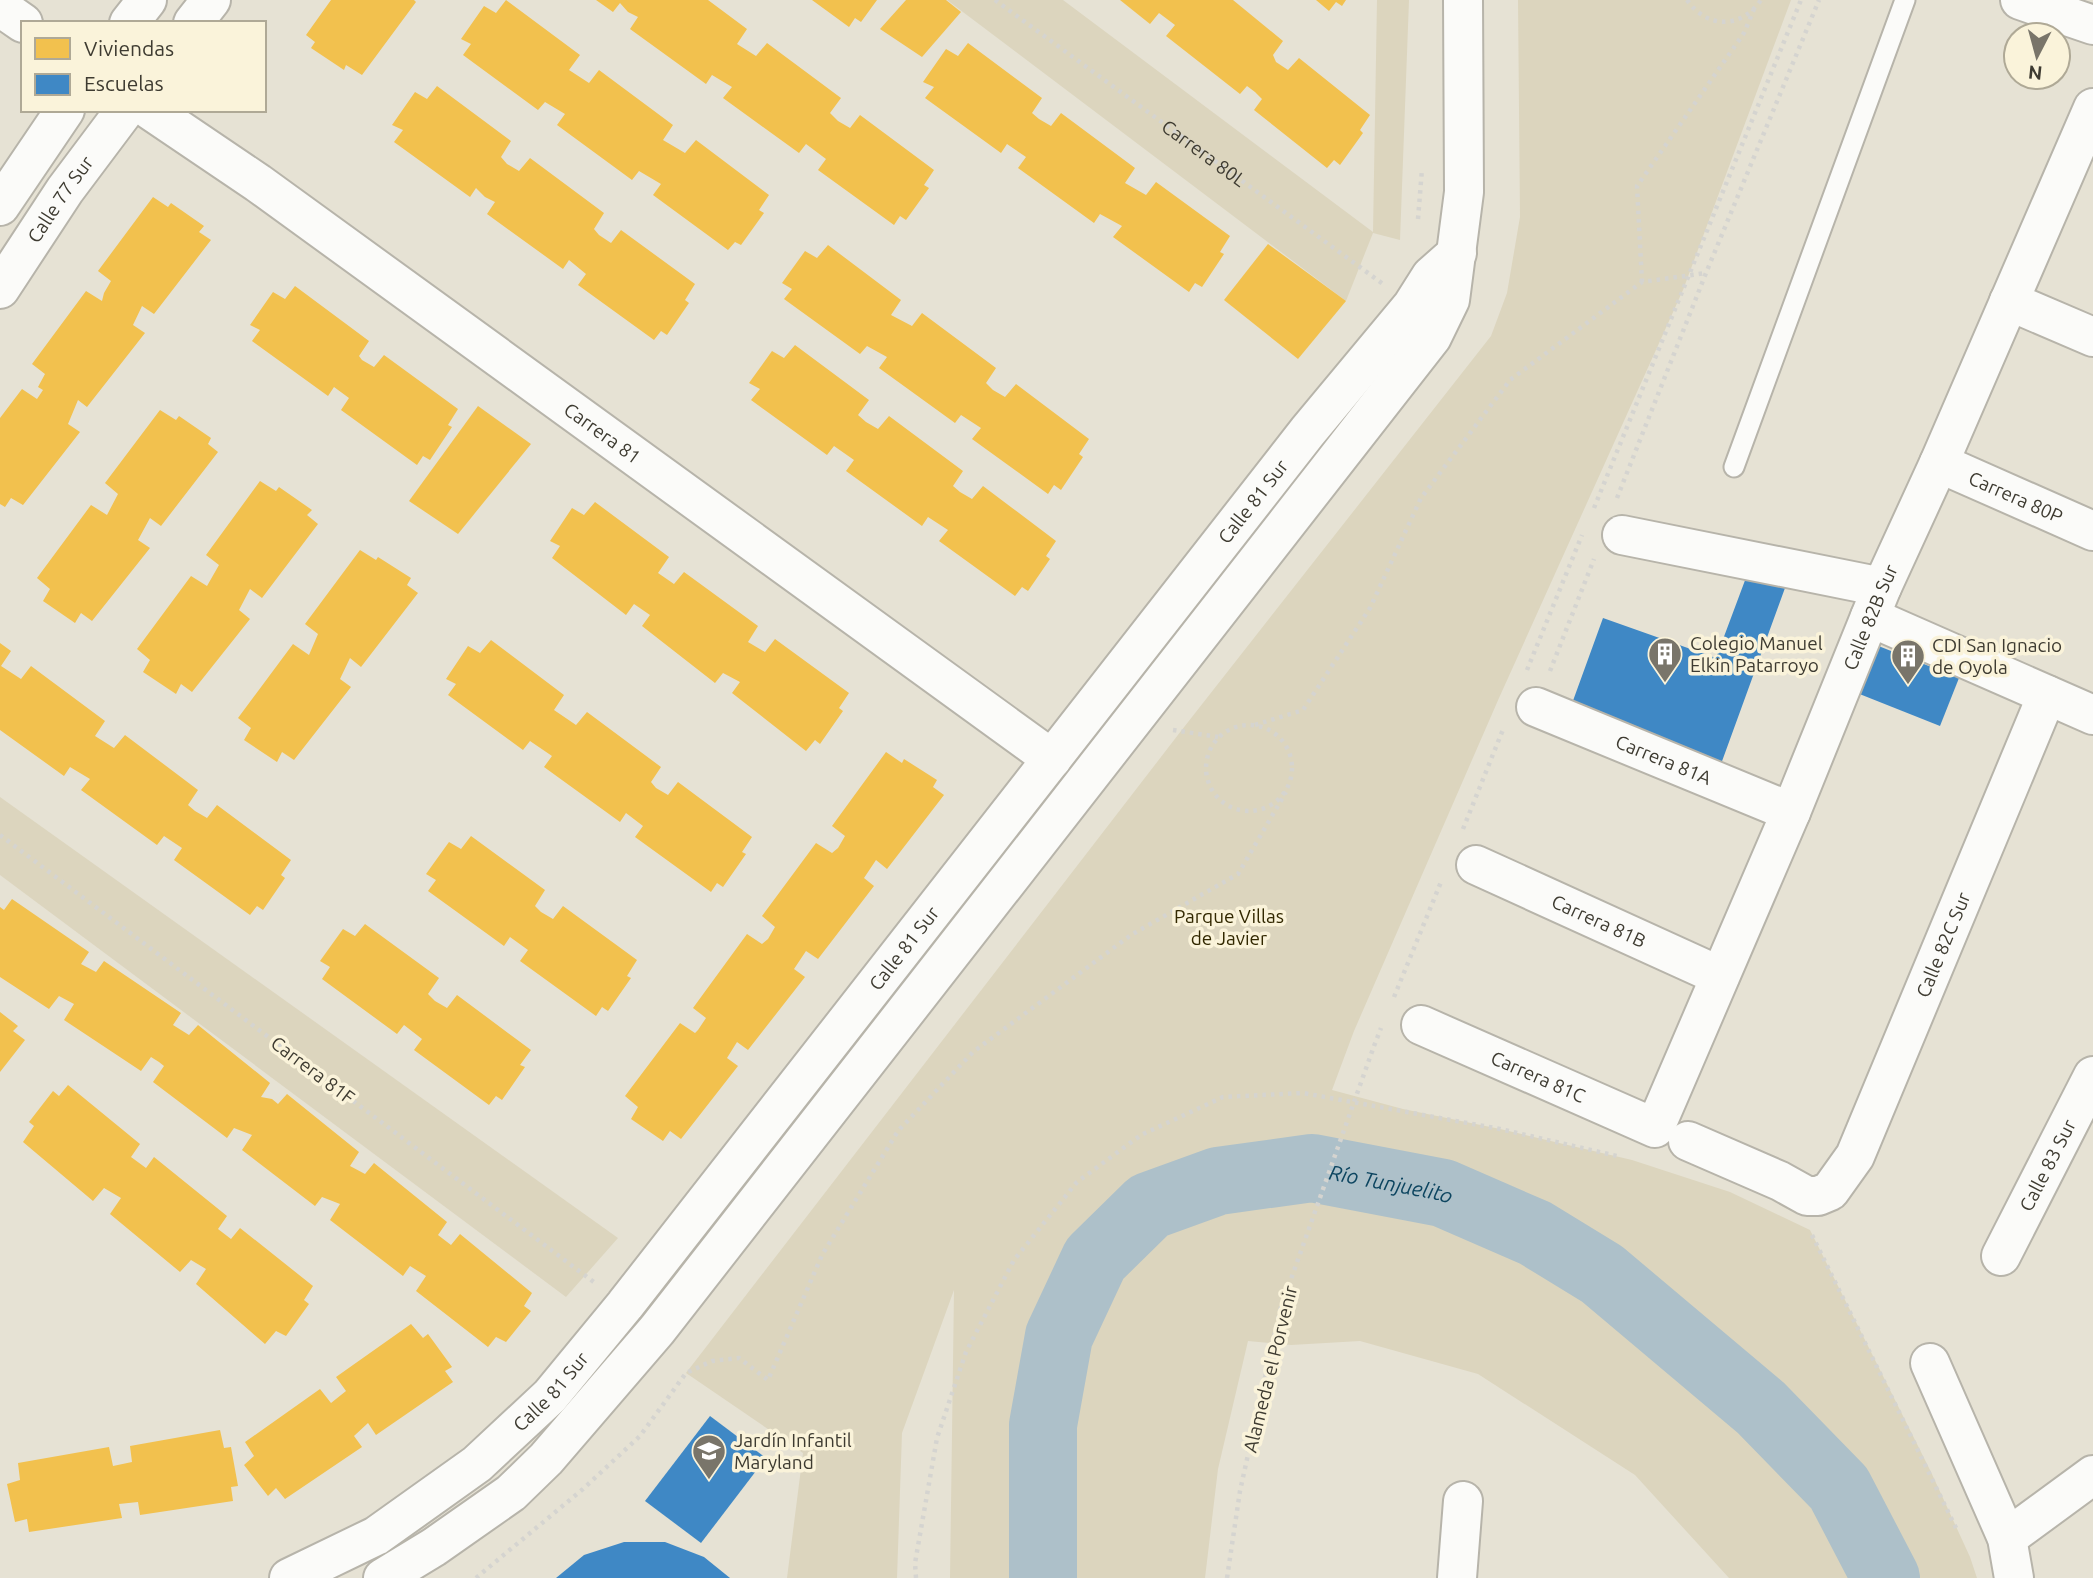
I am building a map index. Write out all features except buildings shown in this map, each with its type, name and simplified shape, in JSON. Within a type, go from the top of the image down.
[{"type":"street","points":[[131,21],[147,0]]},
{"type":"street","points":[[195,21],[211,0]]},
{"type":"street","name":"Calle 81 Sur","points":[[383,1578],[434,1547],[511,1493],[547,1459],[657,1330],[1432,337],[1450,300],[1464,192],[1463,0]]},
{"type":"street","points":[[2020,0],[2093,25]]},
{"type":"street","points":[[0,7],[21,22]]},
{"type":"street","name":"Calle 82B Sur","points":[[1671,1135],[1720,976],[1791,812],[1876,602],[2008,301],[2085,147],[2093,108]]},
{"type":"street","points":[[0,206],[64,112]]},
{"type":"street","name":"Calle 77 Sur","points":[[0,289],[65,190],[124,112]]},
{"type":"street","name":"Carrera 81","points":[[153,112],[258,183],[1052,759]]},
{"type":"street","name":"Calle 81 Sur","points":[[289,1578],[376,1536],[477,1464],[550,1396],[625,1305],[1308,431],[1412,306],[1431,276],[1457,253]]},
{"type":"street","points":[[2008,301],[2093,337]]},
{"type":"street","name":"Carrera 80P","points":[[1939,463],[2093,531]]},
{"type":"street","points":[[1610,532],[1876,602],[2047,695],[2093,715]]},
{"type":"street","name":"Calle 82C Sur","points":[[1830,1191],[1855,1156],[2047,695]]},
{"type":"street","name":"Carrera 81A","points":[[1536,707],[1791,812]]},
{"type":"street","name":"Carrera 81B","points":[[1476,865],[1720,976]]},
{"type":"street","name":"Carrera 81C","points":[[1421,1025],[1780,1181],[1807,1196],[1818,1196],[1830,1191]]},
{"type":"street","name":"Calle 83 Sur","points":[[2001,1256],[2093,1076]]},
{"type":"street","points":[[1930,1363],[2007,1538],[2014,1578]]},
{"type":"street","points":[[2007,1538],[2093,1475]]},
{"type":"street","points":[[1457,1578],[1463,1501]]},
{"type":"lane","points":[[1734,467],[1905,0]]},
{"type":"path","name":"Carrera 80L","points":[[995,0],[1412,306]]},
{"type":"path","points":[[1688,0],[1704,18],[1717,22],[1731,22],[1743,18],[1761,0]]},
{"type":"path","points":[[1536,707],[1610,532],[1706,273],[1819,0]]},
{"type":"path","points":[[1642,282],[1637,186],[1744,33],[1754,9]]},
{"type":"path","points":[[1286,792],[1276,803],[1263,810],[1249,812],[1234,809],[1222,802],[1212,791],[1206,778],[1205,763],[1218,737],[1229,729],[1255,725],[1303,710],[1370,608],[1421,498],[1510,380],[1642,282],[1706,273]]},
{"type":"path","points":[[476,1578],[583,1489],[640,1436],[686,1373],[712,1362],[739,1358],[768,1380],[822,1255],[898,1131],[973,1052],[1131,935],[1238,874],[1292,779],[1290,750],[1281,738],[1255,725]]},
{"type":"path","name":"Carrera 81F","points":[[0,835],[625,1305]]},
{"type":"path","name":"Alameda el Porvenir","points":[[1227,1578],[1240,1491],[1280,1310],[1374,1046]]},
{"type":"path","points":[[916,1578],[915,1563],[937,1438],[966,1352],[1014,1261],[1077,1182],[1141,1135],[1223,1097],[1303,1093],[1488,1126],[1619,1157]]},
{"type":"path","points":[[1810,1230],[1959,1533]]},
{"type":"green space","points":[[947,0],[1063,0],[1373,232],[1377,0],[1409,0],[1400,240],[1373,233],[1346,301]]},
{"type":"green space","name":"Parque Villas de Javier","points":[[1518,0],[1791,0],[1683,290],[1499,698],[1354,1031],[1332,1090],[1403,1109],[1632,1160],[1730,1192],[1810,1230],[1931,1472],[1977,1578],[1729,1578],[1635,1475],[1478,1374],[1360,1341],[1291,1345],[1248,1341],[1218,1469],[1205,1578],[950,1578],[954,1290],[902,1433],[897,1578],[787,1578],[803,1453],[686,1373],[1181,731],[1491,336],[1507,293],[1520,217]]},
{"type":"green space","points":[[0,797],[618,1238],[566,1297],[0,875]]},
{"type":"waterway","name":"Río Tunjuelito","points":[[1043,1578],[1043,1425],[1059,1336],[1095,1259],[1149,1206],[1218,1181],[1312,1168],[1443,1193],[1535,1233],[1602,1274],[1761,1408],[1839,1488],[1886,1578]]},
{"type":"place","name":"Colegio Manuel Elkin Patarroyo","points":[[1665,684]]},
{"type":"place","name":"CDI San Ignacio de Oyola","points":[[1908,686]]},
{"type":"place","name":"Jardín Infantil Maryland","points":[[709,1481]]}]
